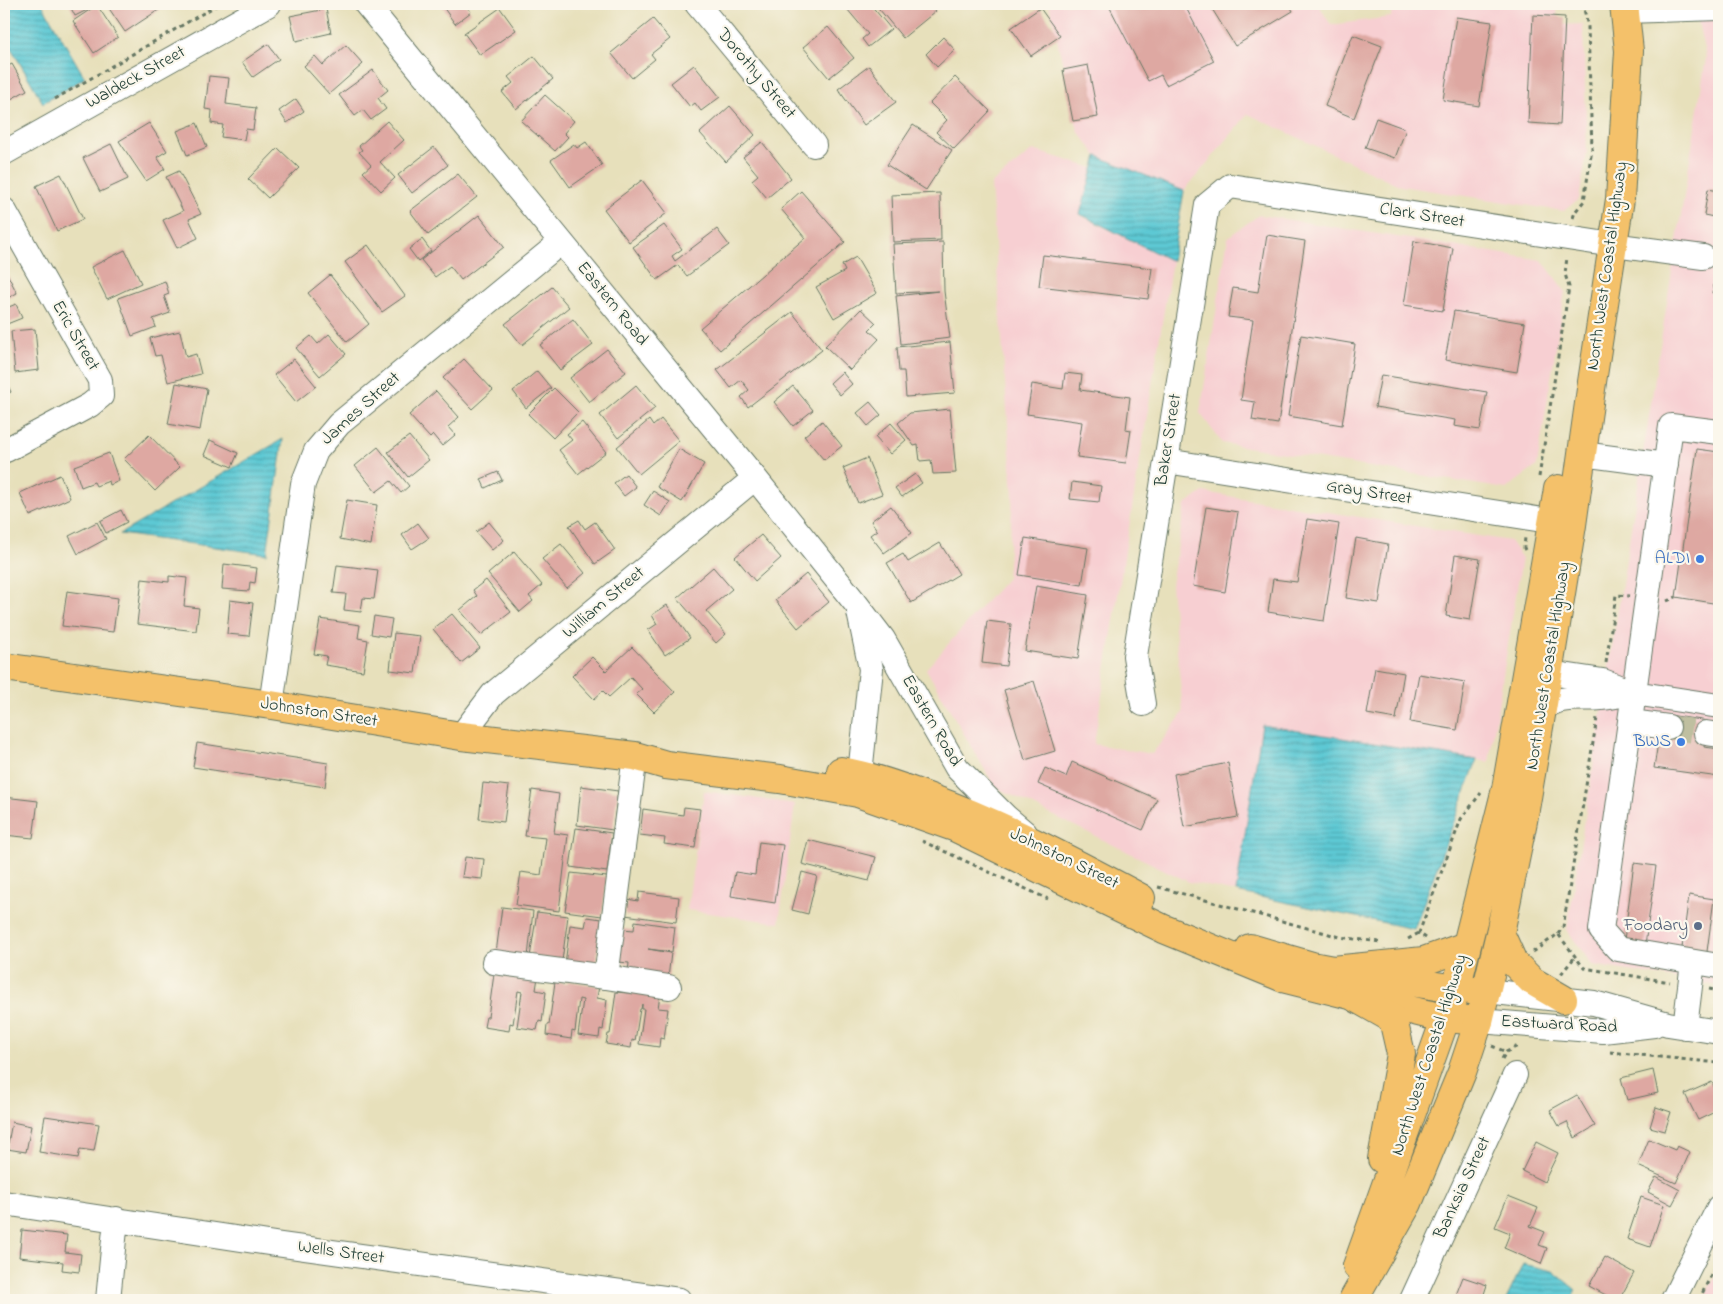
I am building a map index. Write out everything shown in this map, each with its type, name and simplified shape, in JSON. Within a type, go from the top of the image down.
[{"type":"main road","name":"North West Coastal Highway","points":[[1563,523],[1583,446],[1592,382],[1605,244],[1603,195],[1612,37],[1619,6]]},
{"type":"main road","name":"North West Coastal Highway","points":[[1344,1300],[1456,989],[1506,788],[1538,671],[1563,523],[1605,244]]},
{"type":"main road","name":"Johnston Street","points":[[4,666],[271,705],[461,736],[635,756],[666,765],[780,779],[859,784],[889,783],[963,810],[1079,865],[1159,908],[1239,945],[1312,966],[1333,970],[1486,992]]},
{"type":"main road","name":"North West Coastal Highway","points":[[1353,1300],[1408,1203],[1462,1072],[1480,1021],[1523,821],[1542,711],[1538,671]]},
{"type":"main road","name":"Johnston Street","points":[[859,784],[954,827],[1164,929],[1286,979],[1356,998],[1446,1018],[1480,1021]]},
{"type":"main road","points":[[1500,932],[1513,962],[1532,981],[1561,988]]},
{"type":"main road","points":[[1333,970],[1424,961],[1466,946]]},
{"type":"main road","points":[[1356,998],[1393,1019],[1401,1054],[1367,1239]]},
{"type":"street","name":"Waldeck Street","points":[[4,153],[269,4]]},
{"type":"street","name":"Eastern Road","points":[[366,4],[755,478],[883,638],[957,768],[1006,818],[1039,846]]},
{"type":"street","name":"Dorothy Street","points":[[697,4],[814,145]]},
{"type":"street","points":[[1619,6],[1719,8]]},
{"type":"street","name":"Clark Street","points":[[1230,186],[1605,244],[1703,257]]},
{"type":"street","name":"Baker Street","points":[[1143,704],[1135,656],[1207,205],[1230,186]]},
{"type":"street","name":"Eric Street","points":[[4,210],[100,380],[101,396],[90,404],[6,450]]},
{"type":"street","name":"James Street","points":[[271,705],[303,484],[316,451],[339,424],[561,242]]},
{"type":"street","points":[[1719,432],[1671,426],[1602,930],[1618,949],[1719,966]]},
{"type":"street","points":[[1583,446],[1667,458]]},
{"type":"street","name":"Gray Street","points":[[1166,461],[1563,523]]},
{"type":"street","name":"William Street","points":[[461,736],[494,694],[755,478]]},
{"type":"street","name":"Eastern Road","points":[[857,605],[871,669],[859,784]]},
{"type":"street","points":[[1538,671],[1603,681],[1634,693],[1719,706]]},
{"type":"street","points":[[1542,711],[1548,704],[1562,700],[1600,698],[1634,693]]},
{"type":"street","points":[[1631,722],[1668,727]]},
{"type":"street","points":[[606,977],[635,756]]},
{"type":"street","points":[[494,962],[669,987]]},
{"type":"street","points":[[1677,1025],[1693,962]]},
{"type":"street","name":"Eastward Road","points":[[1486,992],[1561,988],[1594,1003],[1677,1025],[1719,1032]]},
{"type":"street","name":"Eastward Road","points":[[1480,1021],[1603,1031],[1677,1025]]},
{"type":"street","name":"Banksia Street","points":[[1412,1300],[1515,1075]]},
{"type":"street","name":"Wells Street","points":[[4,1203],[275,1244],[679,1300]]},
{"type":"street","points":[[1672,1300],[1719,1207]]},
{"type":"street","points":[[108,1300],[116,1219]]},
{"type":"path","points":[[47,104],[219,4]]},
{"type":"path","points":[[1573,218],[1574,212],[1584,201],[1592,149],[1588,27],[1583,4]]},
{"type":"path","points":[[1535,485],[1539,477],[1569,287],[1565,274],[1566,266]]},
{"type":"path","points":[[1524,544],[1527,553]]},
{"type":"path","points":[[1605,667],[1616,594]]},
{"type":"path","points":[[1663,602],[1676,598]]},
{"type":"path","points":[[1558,934],[1563,927],[1597,716]]},
{"type":"path","points":[[1402,942],[1418,933],[1461,819],[1483,790]]},
{"type":"path","points":[[1158,887],[1340,937],[1387,942]]},
{"type":"path","points":[[1418,933],[1432,942]]},
{"type":"path","points":[[1561,988],[1575,956]]},
{"type":"path","points":[[1497,1048],[1506,1052],[1524,1045]]},
{"type":"path","points":[[1603,1051],[1719,1063]]},
{"type":"path","points":[[1699,1300],[1719,1259]]},
{"type":"shaded area","points":[[1049,4],[1318,4],[1331,25],[1391,17],[1392,4],[1557,4],[1557,25],[1583,24],[1587,152],[1579,199],[1563,211],[1401,186],[1248,114],[1184,191],[1097,156],[1078,131]]},
{"type":"shaded area","points":[[1694,4],[1719,4],[1719,986],[1592,965],[1567,930],[1706,58]]},
{"type":"shaded area","points":[[1033,150],[1093,168],[1080,215],[1172,261],[1094,744],[1152,754],[1183,713],[1171,585],[1185,505],[1203,492],[1510,541],[1522,558],[1489,762],[1262,725],[1236,892],[1189,882],[995,787],[926,669],[1007,578],[1013,495],[991,184]]},
{"type":"shaded area","points":[[1259,215],[1542,260],[1565,291],[1537,466],[1506,489],[1222,443],[1200,413],[1228,237]]},
{"type":"shaded area","points":[[704,791],[795,804],[779,923],[687,910]]},
{"type":"shaded area","points":[[1719,1267],[1719,1300],[1703,1300]]},
{"type":"water","points":[[10,4],[42,4],[85,78],[43,103],[4,36],[4,8]]},
{"type":"water","points":[[1097,156],[1184,191],[1172,261],[1080,214]]},
{"type":"water","points":[[283,439],[267,554],[120,534]]},
{"type":"water","points":[[1262,725],[1477,760],[1414,929],[1236,892]]},
{"type":"water","points":[[1523,1264],[1553,1271],[1576,1290],[1571,1300],[1506,1300]]},
{"type":"building","points":[[69,4],[99,4],[75,16]]},
{"type":"building","points":[[106,4],[161,4],[163,7],[125,32]]},
{"type":"building","points":[[441,4],[465,4],[471,12],[455,24]]},
{"type":"building","points":[[854,4],[870,4],[891,29],[868,47],[862,39],[868,34],[847,9]]},
{"type":"building","points":[[875,4],[930,4],[936,11],[903,38]]},
{"type":"building","points":[[1108,4],[1184,4],[1214,61],[1166,85],[1161,75],[1148,81]]},
{"type":"building","points":[[1209,4],[1289,4],[1293,11],[1235,46]]},
{"type":"building","points":[[97,5],[118,37],[94,53],[73,21]]},
{"type":"building","points":[[500,8],[516,30],[480,55],[464,33]]},
{"type":"building","points":[[1040,8],[1060,36],[1031,56],[1011,28]]},
{"type":"building","points":[[326,9],[331,33],[296,41],[290,16]]},
{"type":"building","points":[[1533,15],[1565,17],[1560,125],[1528,123]]},
{"type":"building","points":[[1456,17],[1492,22],[1479,106],[1443,100]]},
{"type":"building","points":[[653,19],[670,39],[651,54],[655,59],[632,78],[611,53]]},
{"type":"building","points":[[828,27],[854,58],[829,78],[803,47]]},
{"type":"building","points":[[1353,35],[1382,46],[1354,118],[1325,106]]},
{"type":"building","points":[[943,37],[955,50],[937,67],[926,54]]},
{"type":"building","points":[[268,44],[279,59],[253,77],[242,62]]},
{"type":"building","points":[[346,45],[363,64],[329,94],[304,66],[315,56],[323,65]]},
{"type":"building","points":[[534,56],[553,79],[516,109],[502,92],[513,83],[508,77]]},
{"type":"building","points":[[12,64],[27,90],[4,103],[4,68]]},
{"type":"building","points":[[694,65],[720,97],[701,111],[695,103],[690,107],[671,83]]},
{"type":"building","points":[[1088,65],[1098,117],[1073,121],[1063,70]]},
{"type":"building","points":[[869,66],[896,102],[864,125],[838,89]]},
{"type":"building","points":[[373,70],[388,90],[378,98],[386,109],[371,120],[363,110],[355,116],[339,95]]},
{"type":"building","points":[[209,76],[229,78],[226,104],[256,108],[253,130],[246,129],[244,140],[221,137],[223,125],[211,123],[212,110],[205,109]]},
{"type":"building","points":[[955,77],[990,111],[954,149],[936,132],[947,120],[930,103]]},
{"type":"building","points":[[545,95],[574,121],[564,133],[568,137],[555,151],[521,121]]},
{"type":"building","points":[[296,99],[304,111],[287,123],[279,111]]},
{"type":"building","points":[[730,106],[755,135],[726,162],[700,133]]},
{"type":"building","points":[[1376,118],[1406,129],[1395,158],[1365,148]]},
{"type":"building","points":[[387,121],[404,140],[380,162],[395,178],[381,191],[363,172],[371,165],[359,152],[362,150],[359,146]]},
{"type":"building","points":[[149,123],[167,151],[157,157],[165,169],[146,181],[119,141]]},
{"type":"building","points":[[197,123],[207,147],[187,155],[177,131]]},
{"type":"building","points":[[913,125],[952,150],[926,190],[887,165]]},
{"type":"building","points":[[586,142],[602,165],[570,187],[551,160],[574,144],[577,148]]},
{"type":"building","points":[[762,142],[791,178],[767,198],[752,180],[758,175],[743,157]]},
{"type":"building","points":[[111,144],[128,179],[100,192],[83,158]]},
{"type":"building","points":[[434,147],[448,165],[412,193],[398,175]]},
{"type":"building","points":[[278,148],[299,168],[268,198],[248,179]]},
{"type":"building","points":[[179,171],[201,214],[189,219],[198,238],[177,248],[163,220],[183,211],[166,177]]},
{"type":"building","points":[[61,174],[83,219],[57,231],[36,186]]},
{"type":"building","points":[[458,174],[477,197],[428,235],[410,211]]},
{"type":"building","points":[[642,180],[667,213],[629,242],[604,209]]},
{"type":"building","points":[[1708,189],[1719,191],[1719,218],[1704,215]]},
{"type":"building","points":[[801,191],[845,242],[720,350],[700,328],[805,238],[781,209]]},
{"type":"building","points":[[940,193],[941,240],[893,242],[891,195]]},
{"type":"building","points":[[479,215],[504,247],[461,280],[450,266],[435,277],[421,260]]},
{"type":"building","points":[[664,225],[682,249],[672,256],[675,261],[717,229],[729,245],[687,276],[678,265],[657,280],[633,247]]},
{"type":"building","points":[[1267,235],[1305,241],[1278,424],[1252,420],[1255,402],[1241,400],[1253,320],[1228,317],[1233,288],[1258,292]]},
{"type":"building","points":[[422,239],[431,251],[418,261],[409,249]]},
{"type":"building","points":[[1414,241],[1453,248],[1443,311],[1404,305]]},
{"type":"building","points":[[943,242],[944,291],[950,338],[901,344],[896,296],[939,291],[896,293],[893,244]]},
{"type":"building","points":[[368,245],[405,296],[382,312],[345,262]]},
{"type":"building","points":[[125,250],[141,283],[107,299],[91,267]]},
{"type":"building","points":[[1043,255],[1152,268],[1148,299],[1039,286]]},
{"type":"building","points":[[856,257],[877,293],[834,318],[816,287],[845,271],[842,265]]},
{"type":"building","points":[[4,268],[17,293],[4,300]]},
{"type":"building","points":[[330,275],[369,324],[347,342],[308,293]]},
{"type":"building","points":[[1715,279],[1719,279],[1719,294],[1712,293]]},
{"type":"building","points":[[165,281],[169,294],[164,296],[170,313],[153,319],[156,327],[132,336],[118,298]]},
{"type":"building","points":[[552,287],[569,307],[522,345],[505,324]]},
{"type":"building","points":[[16,304],[22,318],[7,324],[4,309]]},
{"type":"building","points":[[861,309],[876,323],[869,330],[879,339],[850,370],[825,346]]},
{"type":"building","points":[[1454,311],[1525,323],[1517,372],[1445,360]]},
{"type":"building","points":[[792,312],[822,350],[748,407],[741,397],[749,390],[741,380],[731,388],[717,370]]},
{"type":"building","points":[[573,319],[593,345],[560,370],[540,345]]},
{"type":"building","points":[[35,329],[39,370],[15,373],[11,331]]},
{"type":"building","points":[[180,331],[186,357],[196,354],[201,374],[168,382],[161,355],[155,356],[150,338]]},
{"type":"building","points":[[329,334],[346,354],[320,376],[296,348],[311,336],[318,344]]},
{"type":"building","points":[[1301,335],[1355,344],[1342,425],[1288,416]]},
{"type":"building","points":[[950,342],[955,393],[906,397],[904,371],[899,371],[897,347]]},
{"type":"building","points":[[607,349],[626,372],[589,402],[570,378]]},
{"type":"building","points":[[294,359],[316,386],[296,402],[274,375]]},
{"type":"building","points":[[464,359],[493,390],[472,409],[443,378]]},
{"type":"building","points":[[537,371],[551,388],[526,408],[513,391]]},
{"type":"building","points":[[842,372],[852,384],[840,395],[830,383]]},
{"type":"building","points":[[1065,373],[1082,375],[1080,390],[1130,397],[1126,429],[1131,430],[1126,463],[1077,457],[1082,422],[1027,414],[1032,384],[1063,389]]},
{"type":"building","points":[[1381,375],[1487,392],[1480,430],[1454,426],[1455,420],[1375,407]]},
{"type":"building","points":[[4,378],[11,392],[4,396]]},
{"type":"building","points":[[176,383],[207,389],[200,430],[168,424]]},
{"type":"building","points":[[636,385],[655,408],[618,438],[600,415]]},
{"type":"building","points":[[793,386],[813,410],[793,426],[774,402]]},
{"type":"building","points":[[554,388],[578,412],[553,438],[528,414]]},
{"type":"building","points":[[436,391],[459,417],[448,427],[455,435],[442,446],[433,435],[430,438],[409,415]]},
{"type":"building","points":[[870,402],[881,415],[868,426],[857,413]]},
{"type":"building","points":[[950,409],[956,473],[933,474],[931,460],[920,461],[918,445],[914,446],[898,423],[910,413]]},
{"type":"building","points":[[661,419],[679,441],[639,474],[617,447],[649,420],[653,426]]},
{"type":"building","points":[[822,421],[842,446],[824,460],[804,436]]},
{"type":"building","points":[[582,422],[606,452],[578,474],[559,450],[572,440],[567,434]]},
{"type":"building","points":[[891,423],[906,440],[890,454],[875,437]]},
{"type":"building","points":[[149,435],[180,467],[155,491],[124,459]]},
{"type":"building","points":[[409,436],[429,460],[408,477],[388,452]]},
{"type":"building","points":[[210,440],[238,453],[232,467],[204,455]]},
{"type":"building","points":[[378,447],[409,486],[401,493],[391,481],[376,492],[355,466]]},
{"type":"building","points":[[679,449],[704,464],[682,502],[657,487]]},
{"type":"building","name":"ALDI","points":[[1697,449],[1719,452],[1719,604],[1676,597]]},
{"type":"building","points":[[109,453],[119,481],[110,485],[109,481],[96,486],[94,482],[81,487],[74,466]]},
{"type":"building","points":[[867,458],[882,494],[858,503],[843,468]]},
{"type":"building","points":[[498,472],[502,480],[485,488],[481,479]]},
{"type":"building","points":[[626,474],[636,487],[624,496],[614,483]]},
{"type":"building","points":[[915,474],[922,483],[902,497],[895,488]]},
{"type":"building","points":[[60,475],[70,498],[30,516],[20,493]]},
{"type":"building","points":[[1072,482],[1101,486],[1099,502],[1070,499]]},
{"type":"building","points":[[653,491],[670,502],[661,516],[644,505]]},
{"type":"building","points":[[347,500],[377,505],[371,545],[340,539]]},
{"type":"building","points":[[891,506],[912,533],[884,553],[870,535],[877,530],[871,521]]},
{"type":"building","points":[[1206,507],[1238,512],[1225,592],[1193,586]]},
{"type":"building","points":[[121,510],[127,522],[106,533],[100,521]]},
{"type":"building","points":[[1307,519],[1339,524],[1324,621],[1268,612],[1273,579],[1297,582]]},
{"type":"building","points":[[579,520],[585,529],[595,522],[615,550],[595,564],[569,526]]},
{"type":"building","points":[[97,522],[106,539],[78,554],[69,536]]},
{"type":"building","points":[[489,522],[504,540],[492,550],[476,532]]},
{"type":"building","points":[[418,523],[429,538],[412,549],[402,535]]},
{"type":"building","points":[[761,535],[781,558],[755,581],[735,557]]},
{"type":"building","points":[[1025,538],[1088,548],[1082,585],[1019,575]]},
{"type":"building","points":[[1356,538],[1388,544],[1379,603],[1346,598]]},
{"type":"building","points":[[940,543],[959,574],[911,603],[887,563],[903,554],[908,562]]},
{"type":"building","points":[[561,544],[585,573],[567,588],[542,559]]},
{"type":"building","points":[[514,552],[542,585],[529,596],[533,601],[520,612],[488,574]]},
{"type":"building","points":[[1455,555],[1480,559],[1470,620],[1446,616]]},
{"type":"building","points":[[224,564],[257,568],[255,583],[250,582],[249,591],[222,589]]},
{"type":"building","points":[[337,565],[378,570],[374,599],[363,598],[361,612],[344,610],[346,594],[333,593]]},
{"type":"building","points":[[713,567],[732,589],[706,611],[726,634],[716,643],[677,598]]},
{"type":"building","points":[[806,574],[829,602],[798,628],[775,600]]},
{"type":"building","points":[[169,576],[187,578],[184,606],[199,608],[196,631],[137,624],[142,579],[169,582]]},
{"type":"building","points":[[486,580],[511,612],[481,635],[460,610],[477,596],[473,590]]},
{"type":"building","points":[[1036,586],[1088,595],[1078,659],[1025,651]]},
{"type":"building","points":[[67,591],[118,598],[113,632],[62,626]]},
{"type":"building","points":[[230,600],[253,603],[249,636],[227,634]]},
{"type":"building","points":[[667,605],[690,638],[665,655],[648,630],[657,624],[652,615]]},
{"type":"building","points":[[452,614],[480,648],[461,663],[433,629]]},
{"type":"building","points":[[374,616],[392,619],[389,637],[371,634]]},
{"type":"building","points":[[320,619],[360,625],[358,638],[368,640],[363,671],[325,665],[327,656],[314,654]]},
{"type":"building","points":[[987,621],[1011,624],[1006,666],[982,663]]},
{"type":"building","points":[[394,633],[420,636],[415,673],[390,670]]},
{"type":"building","points":[[632,647],[675,692],[654,712],[636,694],[642,689],[631,677],[609,697],[603,691],[594,699],[572,676],[592,657],[606,671]]},
{"type":"building","points":[[1375,668],[1404,673],[1396,719],[1367,714]]},
{"type":"building","points":[[1419,674],[1465,682],[1457,730],[1410,722]]},
{"type":"building","points":[[1034,681],[1055,751],[1025,760],[1004,690]]},
{"type":"building","name":"BWS","points":[[1669,715],[1708,721],[1704,747],[1719,749],[1719,777],[1654,768],[1659,736]]},
{"type":"building","points":[[197,743],[328,763],[325,787],[193,767]]},
{"type":"building","points":[[1072,762],[1157,799],[1143,830],[1038,784],[1045,768],[1066,777]]},
{"type":"building","points":[[1228,763],[1238,817],[1184,827],[1174,774]]},
{"type":"building","points":[[483,783],[509,786],[504,822],[479,819]]},
{"type":"building","points":[[581,786],[618,791],[613,830],[577,825]]},
{"type":"building","points":[[532,790],[559,794],[554,833],[568,835],[559,911],[516,905],[521,872],[541,875],[546,838],[525,836]]},
{"type":"building","points":[[4,797],[38,801],[33,838],[4,835]]},
{"type":"building","points":[[684,807],[700,809],[695,848],[664,844],[665,838],[640,835],[643,809],[683,815]]},
{"type":"building","points":[[576,828],[612,833],[607,872],[570,867]]},
{"type":"building","points":[[808,840],[876,857],[869,881],[802,864]]},
{"type":"building","points":[[759,842],[783,845],[775,903],[731,896],[735,872],[755,875]]},
{"type":"building","points":[[465,857],[484,859],[482,879],[462,877]]},
{"type":"building","points":[[1634,863],[1656,866],[1644,952],[1623,948]]},
{"type":"building","points":[[802,872],[817,876],[808,914],[792,910]]},
{"type":"building","points":[[571,873],[607,877],[602,916],[565,911]]},
{"type":"building","points":[[639,892],[679,897],[676,922],[625,915],[627,899],[638,901]]},
{"type":"building","points":[[1689,895],[1714,899],[1706,959],[1681,955]]},
{"type":"building","points":[[502,907],[533,911],[528,957],[496,953]]},
{"type":"building","points":[[537,912],[568,916],[562,961],[530,957]]},
{"type":"building","points":[[587,917],[602,919],[595,968],[565,964],[570,925],[585,927]]},
{"type":"building","points":[[635,921],[675,927],[672,952],[648,949],[671,953],[668,978],[628,972],[629,963],[618,962],[623,929],[634,930]]},
{"type":"building","points":[[506,973],[538,977],[536,990],[546,992],[542,1022],[539,1021],[537,1030],[517,1027],[522,992],[518,991],[513,1024],[510,1023],[509,1031],[484,1027],[486,1017],[488,1017],[494,974],[506,976]]},
{"type":"building","points":[[568,981],[599,986],[597,998],[607,1000],[603,1030],[600,1029],[599,1038],[578,1035],[583,1000],[579,999],[575,1032],[572,1031],[571,1039],[546,1035],[555,982],[567,984]]},
{"type":"building","points":[[628,990],[660,995],[658,1008],[668,1009],[664,1039],[660,1038],[659,1047],[639,1044],[644,1009],[642,1009],[642,1004],[635,1041],[632,1040],[631,1048],[606,1044],[608,1034],[610,1034],[616,992],[628,993]]},
{"type":"building","points":[[1653,1070],[1658,1093],[1627,1100],[1621,1078]]},
{"type":"building","points":[[1712,1082],[1719,1098],[1719,1110],[1698,1120],[1685,1094]]},
{"type":"building","points":[[1577,1095],[1595,1126],[1575,1138],[1567,1122],[1559,1126],[1550,1110]]},
{"type":"building","points":[[1656,1107],[1671,1112],[1665,1131],[1650,1127]]},
{"type":"building","points":[[45,1116],[99,1124],[94,1151],[80,1149],[78,1158],[39,1152]]},
{"type":"building","points":[[12,1122],[31,1126],[26,1152],[7,1149]]},
{"type":"building","points":[[1649,1139],[1675,1150],[1677,1146],[1690,1152],[1676,1183],[1638,1166]]},
{"type":"building","points":[[1536,1142],[1558,1153],[1544,1182],[1522,1171]]},
{"type":"building","points":[[1656,1177],[1680,1190],[1672,1205],[1648,1192]]},
{"type":"building","points":[[1508,1196],[1538,1208],[1530,1226],[1545,1232],[1539,1245],[1547,1248],[1541,1264],[1504,1248],[1510,1233],[1495,1227]]},
{"type":"building","points":[[1641,1197],[1664,1205],[1650,1247],[1627,1239]]},
{"type":"building","points":[[22,1230],[67,1235],[65,1252],[81,1254],[79,1272],[62,1270],[63,1262],[19,1257]]},
{"type":"building","points":[[1605,1257],[1634,1273],[1619,1300],[1615,1300],[1589,1286]]},
{"type":"building","points":[[1463,1277],[1487,1285],[1482,1300],[1454,1300]]},
{"type":"tunnel","points":[[1668,727],[1706,733]]},
{"type":"place","name":"ALDI","points":[[1700,559]]},
{"type":"place","name":"BWS","points":[[1681,742]]},
{"type":"place","name":"Foodary","points":[[1698,926]]}]
